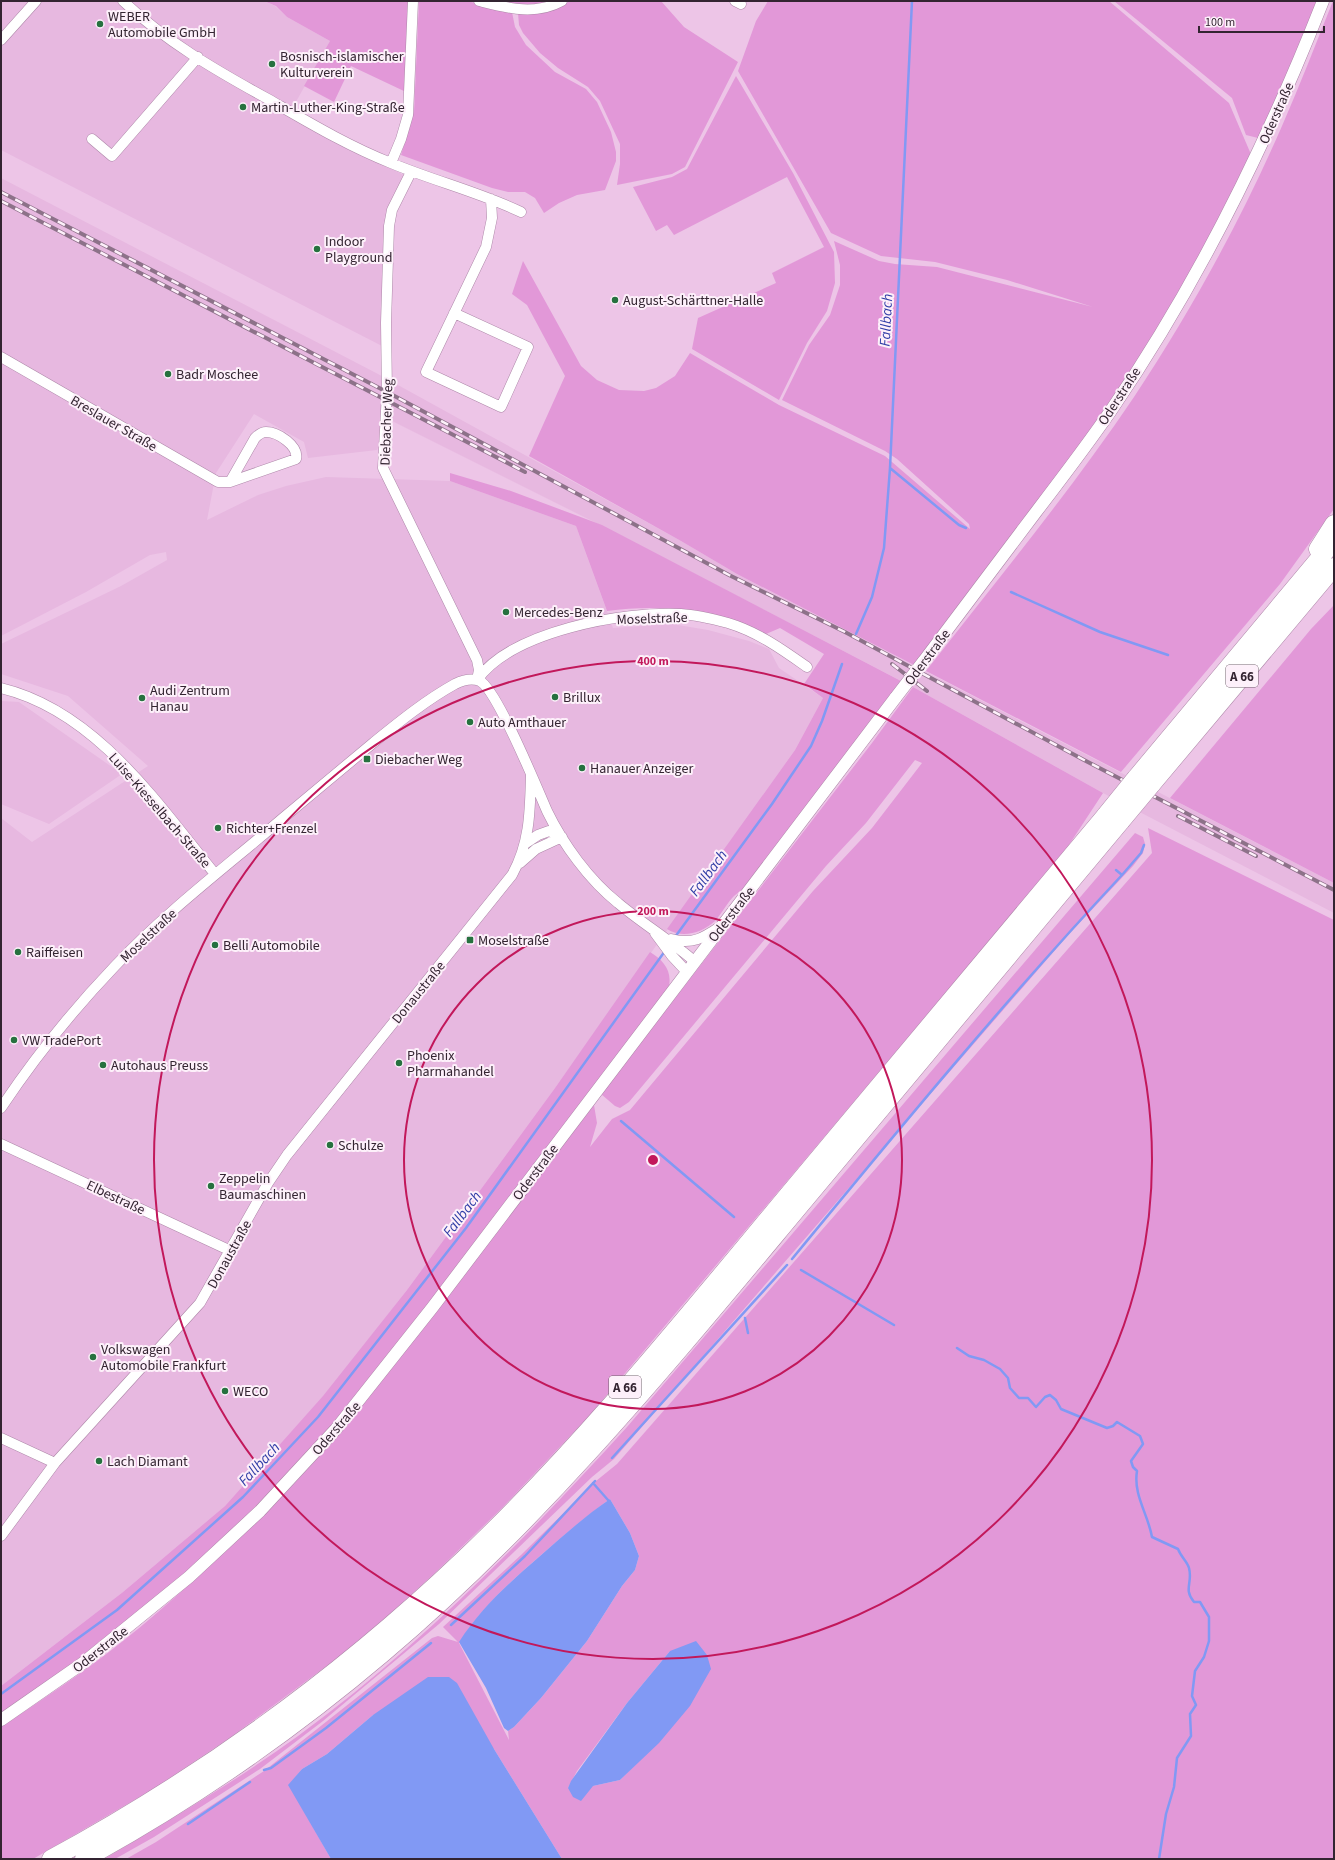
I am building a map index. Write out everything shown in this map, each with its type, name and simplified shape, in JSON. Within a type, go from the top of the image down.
[{"type":"highway","name":"A 66","points":[[1301,581],[1324,538],[1334,524]]},
{"type":"highway","name":"A 66","points":[[84,1859],[160,1815],[240,1763],[292,1726],[385,1652],[447,1596],[522,1522],[613,1425],[702,1322],[1143,782],[1334,541]]},
{"type":"highway","name":"A 66","points":[[1143,782],[1334,567]]},
{"type":"highway","name":"A 66","points":[[51,1859],[160,1797],[277,1717],[346,1664],[466,1558],[559,1462],[694,1308],[1113,818]]},
{"type":"street","points":[[2,36],[36,1]]},
{"type":"street","points":[[123,1],[157,30],[198,57],[326,133],[391,164],[491,199],[521,212]]},
{"type":"street","points":[[391,164],[401,140],[408,115],[413,1]]},
{"type":"street","points":[[479,1],[514,10],[549,8],[562,1]]},
{"type":"street","name":"Oderstraße","points":[[1,1720],[83,1663],[163,1599],[215,1554],[282,1489],[361,1398],[923,662],[1113,408],[1168,320],[1231,206],[1255,159],[1298,64],[1323,1]]},
{"type":"street","points":[[92,139],[112,156],[198,57]]},
{"type":"street","name":"Diebacher Weg","points":[[411,172],[394,206],[389,222],[386,323],[387,392],[382,468],[477,660],[479,670],[477,680]]},
{"type":"street","points":[[454,313],[528,347],[501,407],[426,372],[454,313],[486,247],[492,218],[491,199]]},
{"type":"street","name":"Breslauer Straße","points":[[1,358],[208,478],[218,482],[230,482],[296,459],[297,456],[294,446],[273,433],[265,432],[260,434],[254,438],[230,482]]},
{"type":"street","name":"Moselstraße","points":[[1,1108],[49,1041],[116,964],[146,935],[215,874],[410,714],[457,683],[464,680],[477,680],[489,666],[502,656],[540,638],[578,625],[618,617],[655,614],[681,614],[730,624],[774,644],[807,667]]},
{"type":"street","points":[[477,680],[484,684],[492,695],[531,771],[548,812],[576,858],[605,892],[666,942],[672,956],[686,971]]},
{"type":"street","name":"Luise-Kiesselbach-Straße","points":[[1,688],[30,698],[49,707],[65,716],[96,738],[132,774],[215,874]]},
{"type":"street","name":"Donaustraße","points":[[1,1536],[55,1463],[200,1303],[231,1251],[268,1183],[287,1155],[324,1106],[482,914],[512,875],[526,843],[530,817],[531,771]]},
{"type":"street","points":[[526,843],[538,835],[549,831],[562,837]]},
{"type":"street","name":"Donaustraße","points":[[517,866],[536,849],[562,837]]},
{"type":"street","points":[[666,942],[680,945],[698,939],[723,925]]},
{"type":"street","points":[[680,945],[694,961]]},
{"type":"street","name":"Elbestraße","points":[[1,1144],[231,1251]]},
{"type":"street","points":[[1,1438],[55,1463]]},
{"type":"shaded area","points":[[1,1],[264,1],[275,6],[287,17],[330,41],[288,116],[325,137],[406,176],[390,208],[384,347],[1,150]]},
{"type":"shaded area","points":[[264,1],[411,1],[406,92],[351,66],[334,102],[304,86],[330,41],[287,17],[276,6]]},
{"type":"shaded area","points":[[419,1],[467,1],[512,12],[515,27],[526,45],[555,72],[586,89],[597,102],[611,132],[616,152],[616,161],[605,190],[577,195],[559,203],[544,213],[535,198],[525,192],[508,192],[492,188],[401,155],[414,112]]},
{"type":"shaded area","points":[[488,1],[559,1],[536,8]]},
{"type":"shaded area","points":[[570,1],[661,1],[684,27],[738,62],[685,167],[672,174],[617,185],[620,164],[620,144],[600,101],[588,87],[558,68],[540,53],[523,33],[519,25],[518,13],[559,7]]},
{"type":"shaded area","points":[[768,1],[1109,1],[1229,103],[1253,159],[1184,283],[1128,374],[1061,471],[914,665],[737,574],[529,456],[565,376],[527,305],[512,294],[523,261],[581,366],[597,380],[619,390],[644,391],[656,388],[675,376],[690,353],[779,405],[885,456],[970,529],[969,524],[897,459],[885,451],[782,400],[809,345],[830,315],[840,285],[840,265],[834,241],[879,261],[895,264],[937,267],[1093,307],[1007,280],[935,262],[881,256],[831,233],[738,71],[756,21]]},
{"type":"shaded area","points":[[1114,1],[1317,1],[1262,139],[1246,135],[1232,98]]},
{"type":"shaded area","points":[[1333,1],[1334,509],[1280,584],[1121,772],[926,671],[1084,467],[1110,432],[1155,365],[1195,298],[1250,196],[1282,126]]},
{"type":"shaded area","points":[[736,76],[793,173],[834,252],[835,283],[827,311],[807,343],[779,400],[692,349],[698,318],[776,283],[772,273],[824,247],[787,177],[674,235],[667,225],[656,231],[633,187],[672,177],[687,169]]},
{"type":"shaded area","points":[[1,178],[378,374],[681,541],[737,574],[1334,883],[1334,913],[1103,793],[913,687],[622,536],[380,415],[379,445],[377,450],[308,458],[304,442],[254,414],[216,473],[207,520],[258,495],[286,486],[326,477],[450,481],[576,526],[613,628],[672,624],[708,630],[749,641],[769,649],[779,668],[823,698],[795,750],[555,1088],[407,1290],[324,1396],[225,1506],[123,1592],[1,1686],[1,818],[32,842],[148,766],[68,696],[1,674],[1,644],[121,586],[167,560],[166,552],[150,555],[86,592],[1,636]]},
{"type":"shaded area","points":[[450,473],[511,491],[602,525],[901,681],[854,747],[749,884],[731,899],[715,921],[704,929],[692,933],[679,934],[667,929],[795,750],[823,698],[804,684],[824,654],[780,628],[766,634],[728,619],[688,610],[647,608],[607,611],[576,526],[450,481]]},
{"type":"shaded area","points":[[1334,605],[1334,883],[1170,798],[1311,629]]},
{"type":"shaded area","points":[[913,687],[1103,793],[1065,851],[589,1416],[502,1508],[436,1572],[391,1613],[340,1656],[231,1737],[155,1788],[33,1859],[1,1859],[1,1727],[78,1675],[123,1641],[177,1596],[251,1527],[305,1472],[339,1433],[594,1105],[597,1123],[590,1147],[612,1119],[630,1110],[813,891],[872,828],[922,763],[915,760],[866,823],[826,866],[629,1102],[620,1108],[615,1106],[601,1094],[872,743]]},
{"type":"shaded area","points":[[1,701],[19,702],[122,774],[49,824],[1,804]]},
{"type":"shaded area","points":[[1148,828],[1334,920],[1334,1859],[562,1859],[494,1749],[373,1715],[327,1754],[302,1769],[289,1785],[331,1859],[126,1859],[156,1842],[264,1771],[432,1638],[438,1636],[458,1642],[443,1627],[521,1555],[596,1481],[617,1464],[1152,853]],"holes":[[[610,1499],[630,1533],[639,1556],[635,1570],[622,1586],[587,1641],[541,1698],[514,1727],[508,1731],[509,1740],[459,1643],[486,1607],[507,1585],[566,1533]],[[670,1651],[639,1761],[620,1780],[593,1786],[568,1788],[577,1771],[627,1703]]]},
{"type":"shaded area","points":[[1135,833],[1143,837],[1145,844],[1143,853],[1133,866],[1069,934],[614,1459],[592,1477],[439,1624],[323,1721],[260,1769],[154,1837],[115,1859],[104,1859],[178,1815],[275,1753],[343,1702],[387,1666],[429,1628],[511,1550],[627,1427]]},
{"type":"shaded area","points":[[650,952],[659,958],[666,966],[670,980],[669,986],[584,1102],[333,1427],[213,1552],[96,1648],[1,1716],[1,1686],[123,1592],[225,1506],[323,1396],[407,1290],[555,1088]]},
{"type":"water","points":[[610,1499],[630,1533],[639,1556],[635,1570],[622,1586],[587,1641],[541,1698],[514,1727],[508,1731],[504,1728],[486,1688],[459,1642],[486,1607],[507,1586],[574,1526]]},
{"type":"water","points":[[696,1641],[707,1655],[711,1669],[690,1706],[659,1743],[620,1780],[593,1786],[581,1801],[573,1797],[568,1788],[571,1781],[627,1703],[670,1651]]},
{"type":"water","points":[[428,1677],[449,1677],[457,1683],[494,1749],[562,1859],[331,1859],[288,1785],[302,1769],[327,1754],[373,1715]]},
{"type":"waterway","name":"Fallbach","points":[[856,634],[872,597],[884,548],[890,468],[912,1]]},
{"type":"waterway","points":[[890,468],[959,525],[966,528]]},
{"type":"waterway","points":[[1011,592],[1100,632],[1168,655]]},
{"type":"waterway","name":"Fallbach","points":[[675,937],[772,804],[811,746],[822,721],[842,664]]},
{"type":"waterway","points":[[1116,870],[1122,875],[1141,853],[1144,845]]},
{"type":"waterway","points":[[792,1259],[995,1016],[1122,875]]},
{"type":"waterway","name":"Fallbach","points":[[1,1694],[117,1610],[243,1497],[318,1417],[466,1228],[665,951]]},
{"type":"waterway","points":[[621,1121],[734,1217]]},
{"type":"waterway","points":[[612,1458],[787,1265]]},
{"type":"waterway","points":[[801,1270],[894,1325]]},
{"type":"waterway","points":[[745,1318],[748,1333]]},
{"type":"waterway","points":[[957,1348],[969,1356],[984,1360],[1000,1369],[1008,1378],[1010,1388],[1019,1398],[1028,1398],[1036,1407],[1045,1397],[1050,1395],[1056,1400],[1061,1409],[1107,1428],[1113,1426],[1117,1422],[1140,1436],[1143,1444],[1131,1461],[1133,1467],[1137,1471],[1137,1488],[1152,1537],[1178,1549],[1189,1568],[1189,1593],[1194,1602],[1200,1602],[1209,1617],[1209,1641],[1204,1657],[1195,1671],[1192,1696],[1196,1705],[1190,1714],[1191,1736],[1177,1758],[1174,1787],[1166,1814],[1159,1859]]},
{"type":"waterway","points":[[451,1625],[525,1556],[595,1481]]},
{"type":"waterway","points":[[593,1483],[608,1500]]},
{"type":"waterway","points":[[264,1770],[271,1768],[326,1728],[431,1643]]},
{"type":"waterway","points":[[188,1824],[250,1782]]},
{"type":"railway","points":[[1,192],[387,392],[729,575],[845,632],[1084,760],[1334,890]]},
{"type":"railway","points":[[1,201],[525,472]]},
{"type":"railway","points":[[892,664],[927,691]]},
{"type":"railway","points":[[1178,816],[1256,856]]},
{"type":"place","name":"WEBER Automobile GmbH","points":[[100,24]]},
{"type":"place","name":"Bosnisch-islamischer Kulturverein","points":[[272,64]]},
{"type":"place","name":"Martin-Luther-King-Straße","points":[[243,107]]},
{"type":"place","name":"Indoor Playground","points":[[317,249]]},
{"type":"place","name":"August-Schärttner-Halle","points":[[615,300]]},
{"type":"place","name":"Badr Moschee","points":[[168,374]]},
{"type":"place","name":"Mercedes-Benz","points":[[506,612]]},
{"type":"place","name":"Brillux","points":[[555,697]]},
{"type":"place","name":"Audi Zentrum Hanau","points":[[142,698]]},
{"type":"place","name":"Auto Amthauer","points":[[470,722]]},
{"type":"place","name":"Diebacher Weg","points":[[367,759]]},
{"type":"place","name":"Hanauer Anzeiger","points":[[582,768]]},
{"type":"place","name":"Richter+Frenzel","points":[[218,828]]},
{"type":"place","name":"Moselstraße","points":[[470,940]]},
{"type":"place","name":"Belli Automobile","points":[[215,945]]},
{"type":"place","name":"Raiffeisen","points":[[18,952]]},
{"type":"place","name":"VW TradePort","points":[[14,1040]]},
{"type":"place","name":"Phoenix Pharmahandel","points":[[399,1063]]},
{"type":"place","name":"Autohaus Preuss","points":[[103,1065]]},
{"type":"place","name":"Schulze","points":[[330,1145]]},
{"type":"place","name":"Zeppelin Baumaschinen","points":[[211,1186]]},
{"type":"place","name":"Volkswagen Automobile Frankfurt","points":[[93,1357]]},
{"type":"place","name":"WECO","points":[[225,1391]]},
{"type":"place","name":"Lach Diamant","points":[[99,1461]]}]
